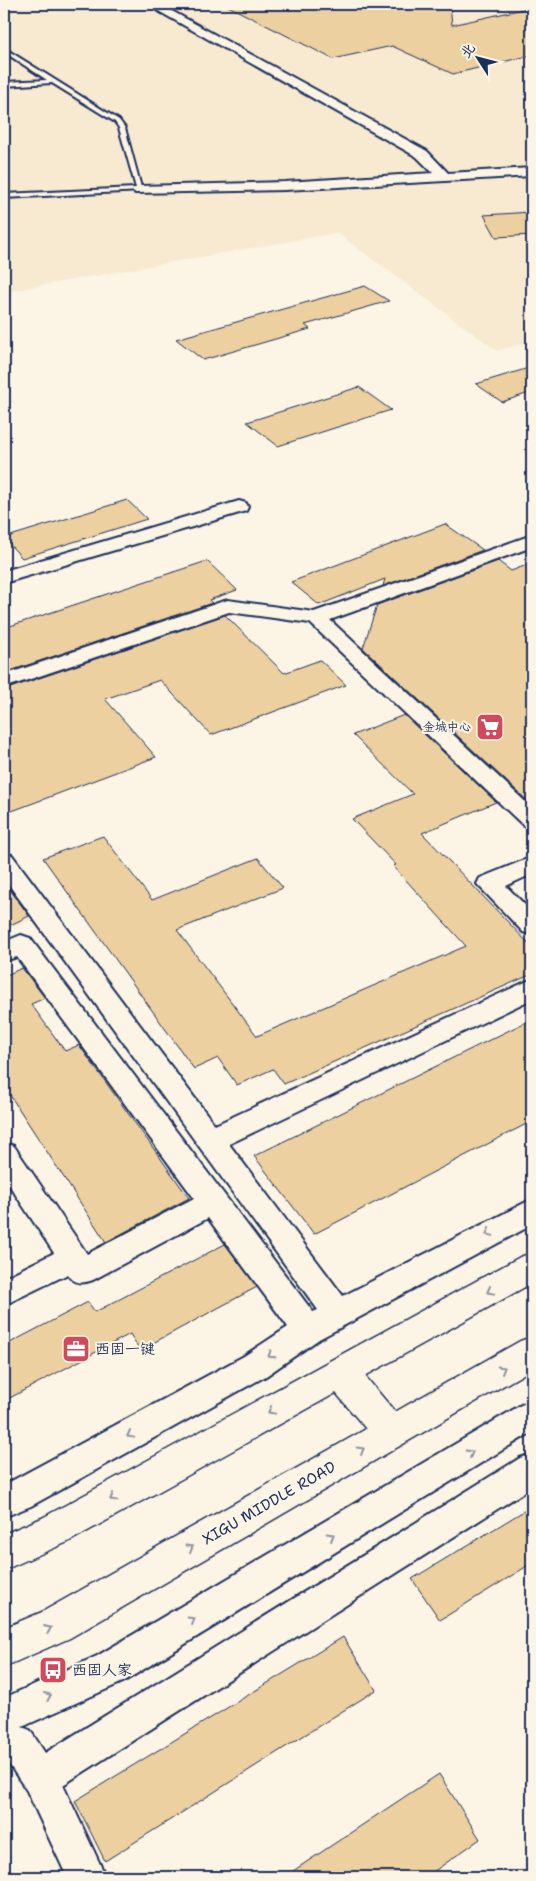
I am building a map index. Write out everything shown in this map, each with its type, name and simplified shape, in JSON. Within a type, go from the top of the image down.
[{"type":"main road","points":[[4,1552],[55,1530],[532,1267]]},
{"type":"main road","name":"XIGU MIDDLE ROAD","points":[[4,1648],[56,1625],[532,1352]]},
{"type":"main road","points":[[341,1373],[391,1433]]},
{"type":"street","points":[[151,4],[422,154],[444,177]]},
{"type":"street","points":[[140,190],[286,186],[532,172]]},
{"type":"street","points":[[4,577],[239,507]]},
{"type":"street","points":[[4,682],[228,606],[316,618],[532,541]]},
{"type":"street","points":[[316,618],[532,821]]},
{"type":"street","points":[[4,861],[338,1314]]},
{"type":"street","points":[[532,865],[489,884],[532,926]]},
{"type":"street","points":[[4,952],[21,944],[308,1330]]},
{"type":"street","points":[[210,1140],[532,988]]},
{"type":"street","points":[[4,1154],[82,1271],[213,1202]]},
{"type":"street","points":[[4,1501],[19,1495],[255,1366],[308,1330],[532,1210]]},
{"type":"street","points":[[4,1292],[73,1257]]},
{"type":"street","points":[[4,1716],[110,1669],[532,1415]]},
{"type":"street","points":[[40,1778],[532,1469]]},
{"type":"street","points":[[4,1748],[17,1742],[40,1778],[87,1877]]},
{"type":"lane","points":[[4,50],[117,121],[122,128],[140,190],[4,196]]},
{"type":"lane","points":[[4,84],[53,81]]},
{"type":"shaded area","points":[[4,4],[532,4],[532,341],[497,351],[337,233],[4,292]]},
{"type":"shaded area","points":[[4,875],[38,916],[4,932]]},
{"type":"building","points":[[224,4],[450,4],[452,25],[532,7],[532,55],[453,74],[392,46],[333,59]]},
{"type":"building","points":[[532,212],[532,235],[496,237],[484,215]]},
{"type":"building","points":[[365,286],[389,301],[305,325],[310,329],[203,360],[176,339]]},
{"type":"building","points":[[532,367],[532,392],[502,402],[476,384]]},
{"type":"building","points":[[359,387],[391,410],[278,446],[247,422]]},
{"type":"building","points":[[127,500],[147,519],[22,558],[4,538]]},
{"type":"building","points":[[445,524],[483,550],[383,586],[385,579],[319,605],[291,582]]},
{"type":"building","points":[[207,561],[237,590],[209,600],[212,603],[4,673],[4,628]]},
{"type":"building","name":"金城中心","points":[[498,561],[511,571],[532,563],[532,805],[363,648],[377,605]]},
{"type":"building","points":[[225,615],[284,673],[320,660],[346,685],[211,735],[160,680],[105,699],[156,757],[4,814],[4,690]]},
{"type":"building","points":[[404,715],[496,802],[422,833],[532,947],[532,974],[284,1084],[273,1069],[237,1085],[218,1058],[194,1069],[43,858],[103,836],[152,900],[258,858],[283,888],[177,930],[257,1036],[466,946],[393,866],[396,865],[352,819],[413,794],[353,735]]},
{"type":"building","points":[[4,881],[29,916],[4,928]]},
{"type":"building","points":[[22,968],[45,998],[31,1004],[65,1051],[79,1045],[189,1198],[106,1242],[4,1086],[4,976]]},
{"type":"building","points":[[532,1019],[532,1121],[314,1234],[254,1156]]},
{"type":"building","points":[[225,1244],[257,1287],[140,1350],[130,1334],[4,1401],[4,1346],[88,1302],[95,1312]]},
{"type":"building","points":[[532,1506],[532,1563],[440,1620],[412,1579]]},
{"type":"building","points":[[343,1637],[376,1690],[105,1861],[75,1801]]},
{"type":"building","points":[[439,1774],[480,1839],[426,1877],[284,1877]]},
{"type":"place","name":"金城中心","points":[[490,727]]},
{"type":"place","name":"西固一键","points":[[76,1349]]},
{"type":"place","name":"西固人家","points":[[53,1670]]}]
